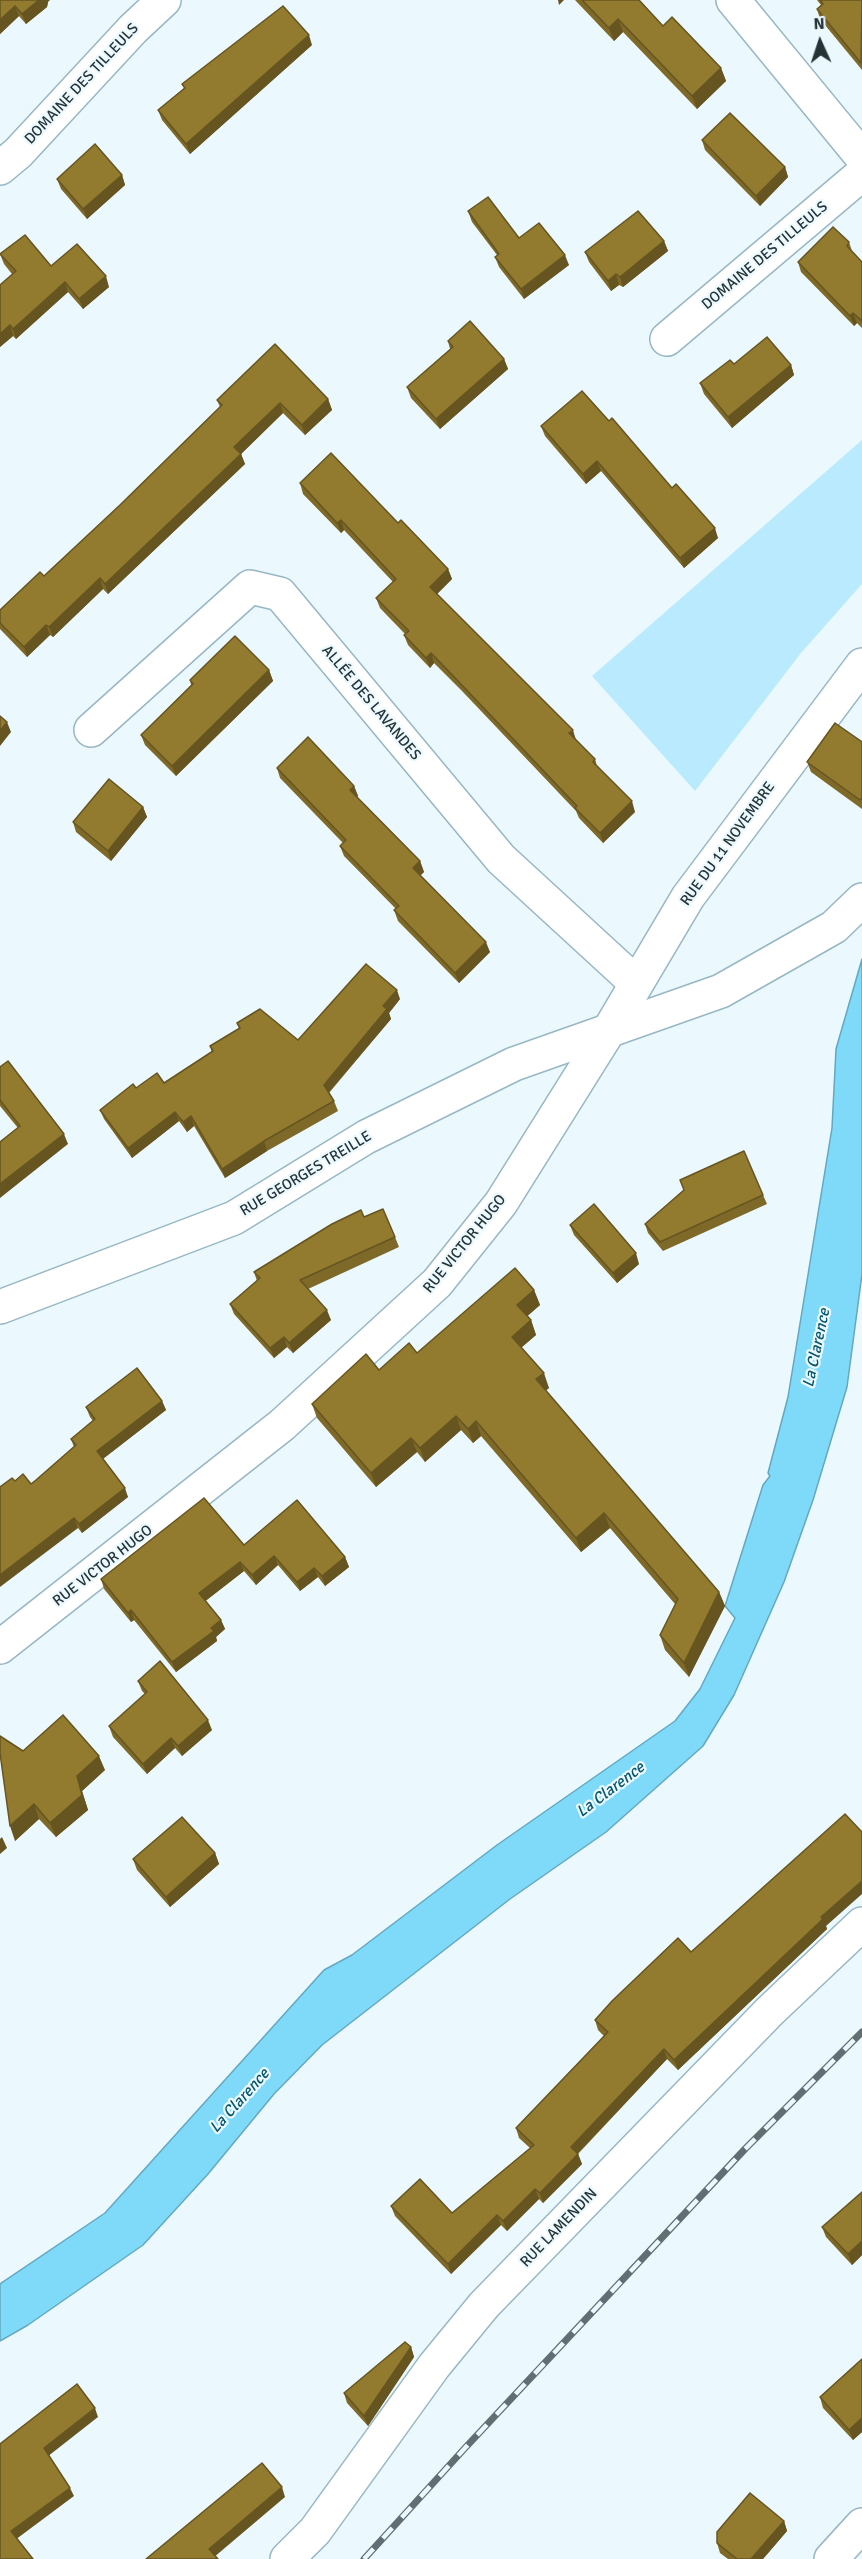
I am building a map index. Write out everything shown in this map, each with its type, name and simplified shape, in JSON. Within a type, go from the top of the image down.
[{"type":"street","name":"DOMAINE DES TILLEULS","points":[[0,168],[18,153],[133,29],[164,0]]},
{"type":"street","points":[[733,0],[862,157]]},
{"type":"street","name":"DOMAINE DES TILLEULS","points":[[667,339],[862,174]]},
{"type":"street","name":"ALLÉE DES LAVANDES","points":[[91,730],[250,587],[280,594],[501,859],[636,983]]},
{"type":"street","name":"RUE DU 11 NOVEMBRE","points":[[608,1032],[688,897],[862,665]]},
{"type":"street","points":[[608,1032],[721,991],[834,927],[862,900]]},
{"type":"street","name":"RUE GEORGES TREILLE","points":[[0,1307],[234,1218],[366,1137],[422,1108],[514,1064],[608,1032]]},
{"type":"street","name":"RUE VICTOR HUGO","points":[[0,1647],[282,1425],[436,1283],[501,1203],[608,1032]]},
{"type":"street","name":"RUE LAMENDIN","points":[[287,2559],[315,2531],[434,2366],[484,2305],[770,2011],[862,1924]]},
{"type":"street","points":[[831,2559],[862,2524]]},
{"type":"shaded area","points":[[862,440],[862,584],[801,653],[695,791],[592,676]]},
{"type":"water","name":"La Clarence","points":[[862,959],[862,1274],[847,1387],[813,1500],[784,1582],[734,1695],[703,1746],[606,1832],[510,1899],[322,2045],[274,2094],[208,2174],[143,2245],[28,2325],[0,2341],[0,2284],[105,2213],[324,1970],[352,1955],[497,1845],[675,1721],[700,1689],[735,1618],[725,1606],[763,1485],[770,1476],[768,1473],[788,1397],[832,1128],[836,1049]]},
{"type":"building","points":[[0,0],[39,0],[22,14],[15,6],[0,20]]},
{"type":"building","points":[[582,0],[639,0],[663,26],[672,17],[721,68],[692,96],[618,19],[609,28]]},
{"type":"building","points":[[820,0],[862,0],[861,63],[817,9],[823,4]]},
{"type":"building","points":[[283,6],[309,35],[186,144],[158,110],[185,88],[182,84]]},
{"type":"building","points":[[730,113],[785,167],[756,196],[702,140]]},
{"type":"building","points":[[95,144],[122,175],[83,209],[57,179]]},
{"type":"building","points":[[488,197],[519,238],[539,223],[565,255],[521,289],[495,257],[499,254],[468,211]]},
{"type":"building","points":[[638,211],[664,241],[620,277],[616,274],[608,281],[585,252]]},
{"type":"building","points":[[833,227],[849,242],[847,246],[862,262],[862,321],[853,313],[850,316],[798,262]]},
{"type":"building","points":[[25,235],[51,266],[77,244],[106,276],[79,299],[65,282],[13,329],[10,325],[0,334],[0,285],[16,271],[0,254]]},
{"type":"building","points":[[470,321],[504,359],[436,419],[407,387],[453,347],[448,341]]},
{"type":"building","points":[[767,337],[791,365],[728,417],[700,383],[730,360],[734,364]]},
{"type":"building","points":[[275,344],[328,399],[302,425],[280,403],[234,447],[241,454],[105,584],[100,578],[49,627],[46,625],[24,647],[0,623],[0,610],[40,572],[44,576],[120,505],[222,405],[217,400]]},
{"type":"building","points":[[582,391],[609,421],[612,418],[672,488],[676,484],[715,528],[680,558],[597,461],[583,474],[541,426]]},
{"type":"building","points":[[331,453],[398,523],[401,520],[448,569],[430,587],[573,730],[569,733],[595,759],[593,762],[632,801],[600,833],[431,653],[426,658],[404,635],[409,631],[376,598],[396,579],[341,520],[337,523],[300,483]]},
{"type":"building","points":[[235,636],[269,670],[172,766],[141,735],[193,684],[190,680]]},
{"type":"building","points":[[0,716],[7,722],[0,731]]},
{"type":"building","points":[[835,723],[862,742],[862,798],[860,800],[807,762]]},
{"type":"building","points":[[308,737],[354,786],[350,790],[420,861],[413,868],[486,942],[455,973],[394,910],[399,906],[340,846],[346,840],[277,768]]},
{"type":"building","points":[[109,779],[143,807],[108,851],[73,822]]},
{"type":"building","points":[[366,964],[397,990],[383,1006],[387,1009],[324,1085],[334,1101],[264,1141],[222,1169],[191,1116],[183,1122],[175,1112],[128,1148],[100,1110],[133,1084],[136,1088],[157,1073],[164,1083],[213,1051],[210,1046],[240,1028],[237,1023],[260,1009],[298,1040]]},
{"type":"building","points":[[8,1061],[64,1134],[0,1184],[0,1142],[20,1126],[0,1100],[0,1067]]},
{"type":"building","points":[[744,1151],[763,1195],[660,1242],[645,1224],[684,1190],[680,1180]]},
{"type":"building","points":[[594,1204],[636,1253],[613,1273],[570,1225]]},
{"type":"building","points":[[383,1209],[395,1237],[300,1280],[327,1310],[289,1343],[284,1337],[270,1348],[230,1304],[260,1278],[254,1272],[332,1224],[361,1210],[364,1217]]},
{"type":"building","points":[[515,1268],[534,1290],[517,1305],[531,1320],[512,1337],[544,1373],[536,1379],[719,1592],[684,1663],[660,1635],[678,1599],[604,1513],[576,1538],[476,1421],[468,1429],[456,1416],[420,1448],[411,1438],[371,1473],[312,1404],[366,1354],[379,1370],[409,1343],[417,1353]]},
{"type":"building","points":[[137,1368],[162,1401],[97,1451],[125,1488],[79,1524],[74,1518],[0,1575],[0,1487],[12,1478],[15,1481],[23,1474],[31,1484],[36,1480],[76,1445],[71,1439],[95,1419],[86,1407]]},
{"type":"building","points":[[204,1498],[244,1545],[297,1500],[345,1557],[322,1576],[314,1568],[297,1582],[274,1556],[252,1575],[240,1562],[199,1593],[221,1620],[211,1628],[214,1631],[172,1662],[131,1610],[128,1613],[101,1579]]},
{"type":"building","points":[[160,1661],[208,1720],[178,1746],[171,1738],[143,1764],[109,1726],[147,1692],[138,1681]]},
{"type":"building","points":[[63,1715],[99,1756],[77,1776],[82,1795],[50,1823],[34,1804],[10,1826],[0,1753],[0,1736],[23,1751]]},
{"type":"building","points":[[845,1814],[862,1832],[862,1881],[821,1917],[823,1919],[674,2060],[664,2049],[571,2147],[578,2154],[540,2193],[535,2189],[503,2221],[497,2215],[448,2264],[391,2206],[420,2179],[452,2213],[534,2145],[516,2128],[608,2032],[595,2020],[612,2001],[678,1938],[691,1952]]},
{"type":"building","points":[[182,1817],[215,1853],[166,1897],[133,1859]]},
{"type":"building","points":[[862,2192],[862,2241],[848,2254],[822,2227]]},
{"type":"building","points":[[405,2342],[411,2347],[364,2416],[344,2393]]},
{"type":"building","points":[[862,2359],[862,2418],[849,2430],[820,2397]]},
{"type":"building","points":[[77,2384],[95,2408],[44,2448],[70,2488],[11,2531],[33,2559],[0,2559],[0,2444]]},
{"type":"building","points":[[262,2463],[282,2487],[209,2549],[218,2559],[146,2559]]},
{"type":"building","points":[[750,2493],[784,2521],[751,2559],[737,2559],[717,2543],[717,2532]]},
{"type":"railway","points":[[364,2559],[745,2149],[862,2032]]}]
